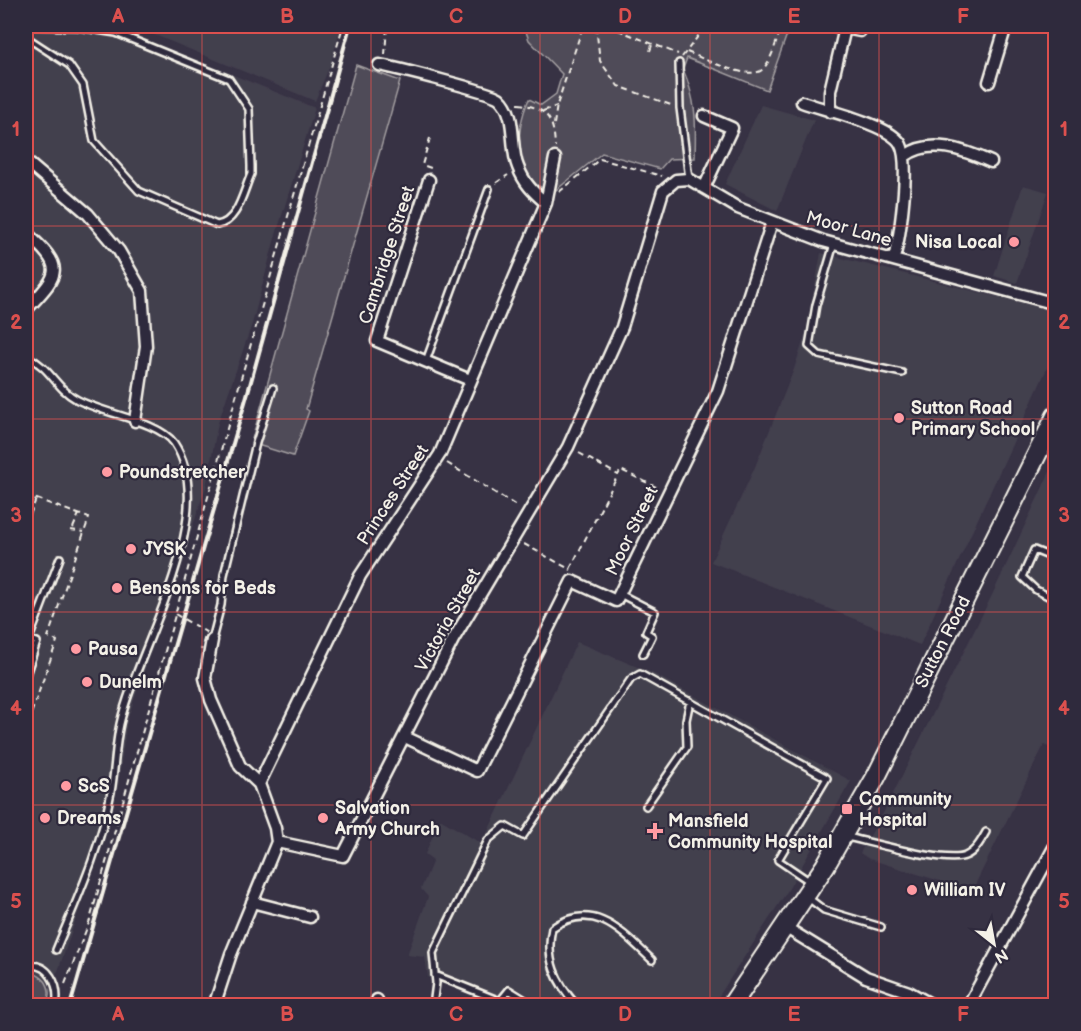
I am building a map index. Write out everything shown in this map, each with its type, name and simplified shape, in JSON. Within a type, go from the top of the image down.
[{"type":"highway","name":"Sutton Road","points":[[731,1005],[810,890],[876,777],[1054,424]]},
{"type":"street","points":[[989,82],[1006,26]]},
{"type":"street","points":[[830,112],[830,91],[840,27],[860,31]]},
{"type":"street","points":[[382,65],[498,98],[510,115],[512,142],[519,168],[529,188],[546,203]]},
{"type":"street","points":[[802,102],[886,132],[900,142],[905,156],[901,234],[894,258]]},
{"type":"street","points":[[704,116],[732,128],[704,188]]},
{"type":"street","points":[[974,141],[974,154]]},
{"type":"street","points":[[905,156],[913,150],[932,145],[974,154],[991,162]]},
{"type":"street","name":"Princes Street","points":[[259,783],[360,576],[438,457],[546,203],[555,158]]},
{"type":"street","points":[[26,161],[88,214],[119,250],[142,291],[146,346],[135,421]]},
{"type":"street","points":[[676,180],[689,179]]},
{"type":"street","name":"Moor Lane","points":[[689,179],[738,208],[834,244],[894,258],[1056,304]]},
{"type":"street","name":"Cambridge Street","points":[[426,361],[377,341],[429,180]]},
{"type":"street","name":"Victoria Street","points":[[277,842],[343,856],[453,640],[568,447],[622,327],[663,191],[676,180]]},
{"type":"street","name":"Moor Street","points":[[571,575],[616,601],[620,594],[718,391],[772,222]]},
{"type":"street","points":[[26,233],[46,252],[55,268],[54,280],[26,310]]},
{"type":"street","points":[[426,361],[470,380]]},
{"type":"street","points":[[405,737],[477,771],[571,575]]},
{"type":"street","points":[[212,640],[205,678],[211,700],[240,766],[259,783],[275,828],[277,842],[214,1005]]},
{"type":"street","points":[[968,1005],[1056,844]]},
{"type":"street","points":[[252,902],[310,917]]},
{"type":"street","points":[[785,927],[866,977],[909,992],[934,1005]]},
{"type":"lane","points":[[26,26],[78,27],[116,33],[229,79],[249,109],[251,166],[251,174],[232,218],[226,224],[217,225],[148,196],[105,156],[90,132],[83,85],[69,65],[26,37]]},
{"type":"lane","points":[[679,63],[680,108],[689,179]]},
{"type":"lane","points":[[426,361],[489,189]]},
{"type":"lane","points":[[834,244],[816,305],[808,346],[819,355],[902,373]]},
{"type":"lane","points":[[26,356],[50,371],[60,388],[77,400],[150,426],[174,442],[186,470],[189,504],[183,544],[120,724],[111,794],[97,844],[57,950]]},
{"type":"lane","points":[[212,640],[221,605],[224,575],[256,443],[273,388]]},
{"type":"lane","points":[[1056,559],[1034,550],[1022,577],[1036,590],[1056,600]]},
{"type":"lane","points":[[26,675],[37,642],[30,639],[60,558]]},
{"type":"lane","points":[[620,594],[655,612],[646,633],[652,636],[643,654]]},
{"type":"lane","points":[[433,1005],[435,975],[433,953],[489,840],[506,826],[523,836],[631,679],[640,674],[827,778],[778,860],[810,890],[824,910],[881,927]]},
{"type":"lane","points":[[646,806],[687,747],[686,720],[690,700]]},
{"type":"lane","points":[[842,836],[937,856],[958,857],[966,856],[977,847],[986,832]]},
{"type":"lane","points":[[578,1005],[556,975],[548,948],[552,928],[567,917],[583,915],[600,919],[627,937],[652,960]]},
{"type":"lane","points":[[26,966],[39,967],[47,972],[57,990],[56,1005]]},
{"type":"lane","points":[[435,975],[500,1003],[509,990],[535,1005]]},
{"type":"path","points":[[57,990],[67,982],[90,920],[343,26]]},
{"type":"path","points":[[382,65],[387,26]]},
{"type":"path","points":[[555,158],[554,124],[557,105],[583,26]]},
{"type":"path","points":[[596,26],[600,61],[618,86],[680,108]]},
{"type":"path","points":[[608,26],[653,42],[682,56]]},
{"type":"path","points":[[679,63],[706,26]]},
{"type":"path","points":[[687,52],[741,72],[754,74],[764,68],[782,26]]},
{"type":"path","points":[[650,51],[653,42]]},
{"type":"path","points":[[498,98],[543,111],[554,124]]},
{"type":"path","points":[[543,111],[557,105]]},
{"type":"path","points":[[424,158],[430,138]]},
{"type":"path","points":[[546,203],[600,159],[676,180]]},
{"type":"path","points":[[489,189],[519,168]]},
{"type":"path","points":[[568,447],[618,476]]},
{"type":"path","points":[[438,457],[528,514]]},
{"type":"path","points":[[513,538],[571,575],[621,470],[669,493]]},
{"type":"path","points":[[26,495],[89,518],[48,637],[57,641],[26,728]]},
{"type":"path","points":[[30,515],[36,499]]},
{"type":"path","points":[[79,514],[72,529],[84,532]]},
{"type":"path","points":[[175,614],[206,632],[201,650]]},
{"type":"path","points":[[26,713],[30,715]]},
{"type":"shaded area","points":[[26,26],[112,26],[315,108],[275,238],[252,324],[218,423],[206,487],[127,721],[118,786],[107,829],[58,971],[47,982],[33,973],[26,975]]},
{"type":"shaded area","points":[[133,26],[341,26],[331,63],[315,101]]},
{"type":"shaded area","points":[[524,26],[790,26],[767,90],[687,58],[683,69],[695,113],[695,158],[669,159],[660,169],[602,153],[556,190],[541,187],[530,180],[523,169],[520,155],[521,126],[529,99],[541,105],[556,94],[562,74],[529,40]]},
{"type":"shaded area","points":[[356,65],[400,81],[306,409],[309,411],[293,456],[251,443]]},
{"type":"shaded area","points":[[761,105],[814,120],[777,211],[725,184]]},
{"type":"shaded area","points":[[1023,185],[1048,192],[1017,283],[994,276]]},
{"type":"shaded area","name":"Sutton Road Primary School","points":[[821,253],[1050,310],[1055,316],[1055,351],[920,645],[711,562],[755,467],[794,369],[807,330]]},
{"type":"shaded area","points":[[1055,461],[1055,750],[1044,745],[972,891],[869,859],[860,853],[885,810],[994,591]]},
{"type":"shaded area","name":"Mansfield Community Hospital","points":[[577,642],[652,673],[851,781],[788,890],[713,1005],[546,1005],[514,987],[504,1005],[497,1005],[428,977],[425,957],[407,955],[428,897],[421,889],[433,860],[425,854],[440,819],[482,844]]},
{"type":"shaded area","points":[[33,973],[43,978],[48,986],[47,1005],[26,1005],[26,975]]},
{"type":"railway","points":[[70,1006],[250,385],[350,26]]},
{"type":"place","name":"Nisa Local","points":[[1014,242]]},
{"type":"place","name":"Sutton Road Primary School","points":[[899,418]]},
{"type":"place","name":"Poundstretcher","points":[[107,472]]},
{"type":"place","name":"JYSK","points":[[131,549]]},
{"type":"place","name":"Bensons for Beds","points":[[117,588]]},
{"type":"place","name":"Pausa","points":[[76,649]]},
{"type":"place","name":"Dunelm","points":[[87,682]]},
{"type":"place","name":"ScS","points":[[66,786]]},
{"type":"place","name":"Community Hospital","points":[[847,809]]},
{"type":"place","name":"Dreams","points":[[45,818]]},
{"type":"place","name":"Salvation Army Church","points":[[323,818]]},
{"type":"place","name":"Mansfield Community Hospital","points":[[655,831]]},
{"type":"place","name":"William IV","points":[[912,890]]}]
